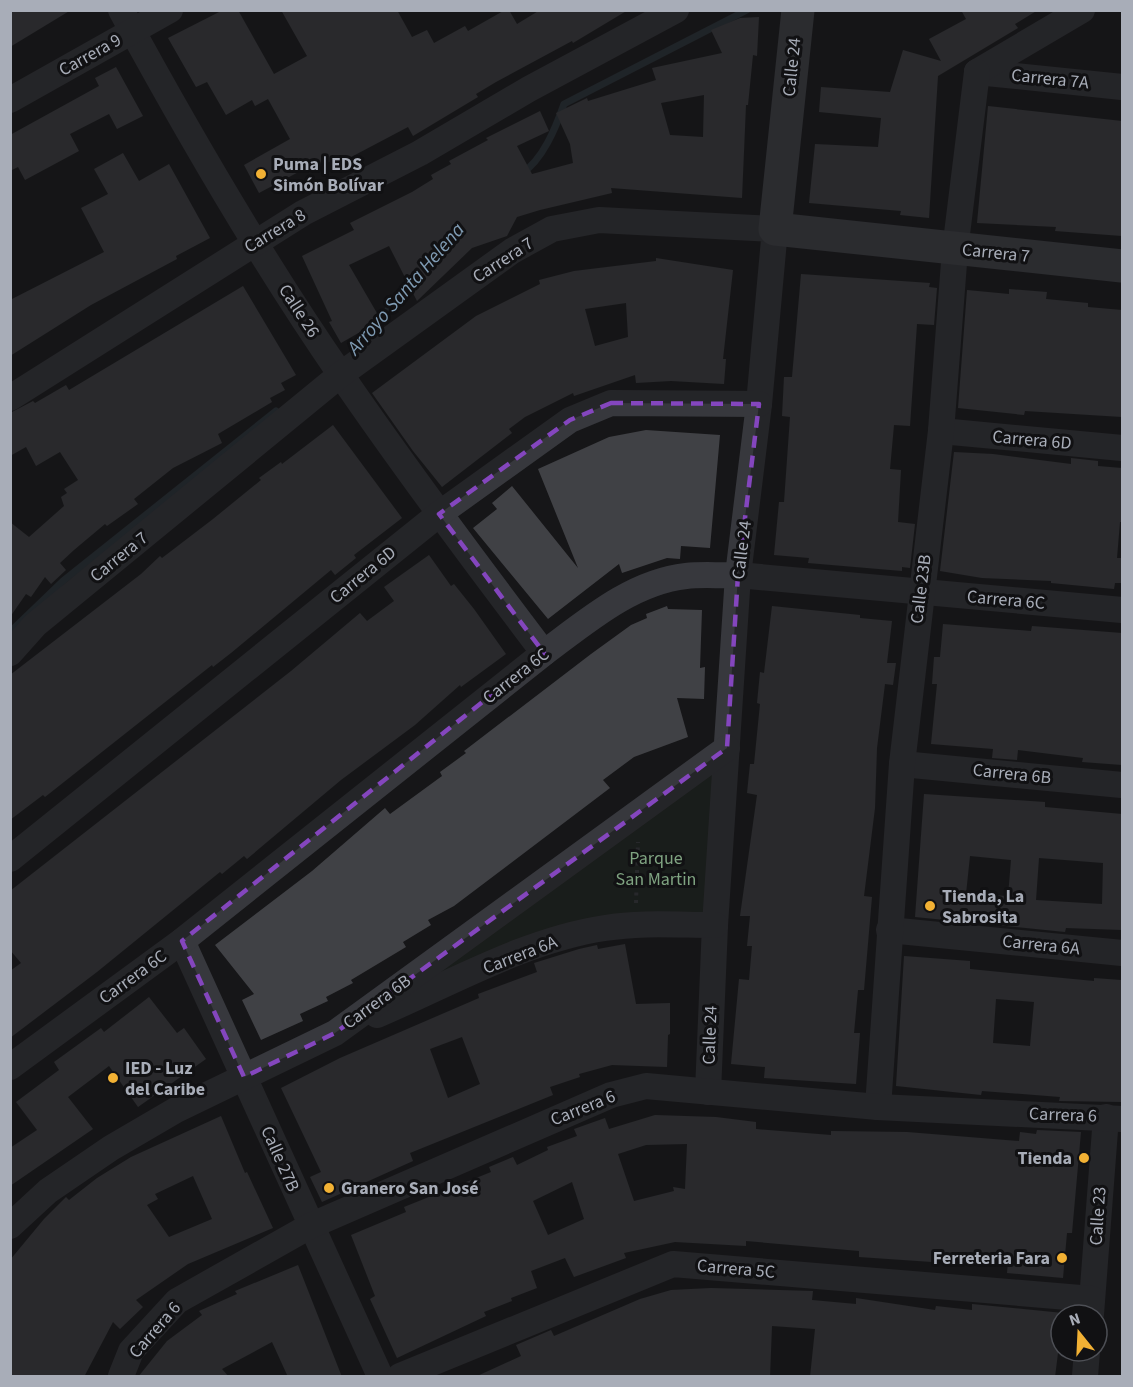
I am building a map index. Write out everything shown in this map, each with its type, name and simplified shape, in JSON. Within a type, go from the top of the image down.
[{"type":"street","name":"Carrera 9","points":[[10,100],[126,21],[170,10]]},
{"type":"street","name":"Carrera 8","points":[[10,398],[303,213],[420,153],[538,84],[676,10]]},
{"type":"street","name":"Calle 24","points":[[708,1092],[715,925],[738,575],[759,404],[798,10]]},
{"type":"street","points":[[977,72],[1082,10]]},
{"type":"street","name":"Calle 26","points":[[126,21],[254,243],[340,375],[439,513],[544,653]]},
{"type":"street","name":"Carrera 7A","points":[[977,72],[1122,87]]},
{"type":"street","name":"Calle 23B","points":[[878,1107],[902,764],[920,593],[941,431],[955,250],[977,72]]},
{"type":"street","name":"Carrera 7","points":[[10,653],[35,625],[340,375],[512,251],[552,229],[599,220],[775,229],[1122,266]]},
{"type":"street","name":"Carrera 6D","points":[[10,859],[439,513],[570,420],[611,403],[759,404]]},
{"type":"street","name":"Carrera 6D","points":[[941,431],[1122,448]]},
{"type":"street","name":"Carrera 6C","points":[[10,1067],[182,941],[544,653],[592,617],[643,586],[686,576],[738,575],[1122,610]]},
{"type":"street","name":"Carrera 6B","points":[[10,1226],[48,1191],[111,1148],[176,1110],[335,1032],[727,748]]},
{"type":"street","name":"Carrera 6B","points":[[902,764],[1122,785]]},
{"type":"street","name":"Carrera 6A","points":[[335,1032],[519,953],[573,935],[635,925],[715,925]]},
{"type":"street","name":"Carrera 6A","points":[[889,930],[1122,953]]},
{"type":"street","name":"Calle 27B","points":[[182,941],[380,1377]]},
{"type":"street","name":"Carrera 6","points":[[120,1377],[131,1351],[177,1300],[310,1227],[611,1095],[646,1086],[878,1107],[1114,1118]]},
{"type":"street","name":"Calle 23","points":[[1092,1303],[1114,1118]]},
{"type":"street","name":"Carrera 5C","points":[[400,1377],[673,1264],[1053,1303]]},
{"type":"path","points":[[635,925],[640,811]]},
{"type":"highlighted area","points":[[611,403],[759,404],[738,575],[727,748],[335,1033],[244,1077],[182,941],[544,653],[439,514],[570,420]]},
{"type":"green space","name":"Parque San Martin","points":[[713,767],[704,915],[419,980]]},
{"type":"building","points":[[10,10],[71,10],[10,47]]},
{"type":"building","points":[[223,10],[238,10],[274,74],[307,56],[281,10],[397,10],[412,37],[427,30],[434,43],[465,26],[468,31],[505,10],[509,10],[517,24],[540,10],[628,10],[573,43],[572,41],[496,82],[476,94],[478,97],[413,136],[408,127],[336,165],[333,160],[309,173],[306,168],[259,193],[244,165],[290,139],[268,99],[255,106],[252,100],[226,115],[207,82],[196,87],[168,38]]},
{"type":"building","points":[[961,10],[1038,10],[1015,24],[1018,28],[938,76],[929,218],[900,215],[901,211],[809,203],[815,144],[878,147],[881,118],[819,112],[821,87],[890,92],[903,50],[941,61],[929,39],[966,19]]},
{"type":"building","points":[[759,17],[757,56],[753,55],[748,105],[746,105],[742,198],[611,188],[612,193],[517,217],[507,236],[472,248],[417,301],[389,246],[349,265],[381,320],[341,343],[329,322],[332,321],[302,256],[354,230],[350,223],[433,179],[431,175],[451,164],[449,161],[488,140],[486,138],[540,111],[549,131],[517,146],[532,174],[573,163],[570,144],[556,113],[587,98],[588,101],[656,80],[652,68],[722,53],[711,30],[740,18]],"holes":[[[704,95],[703,137],[670,135],[661,103]]]},
{"type":"building","points":[[116,67],[143,116],[117,129],[109,114],[70,134],[79,151],[25,180],[18,167],[10,171],[10,135],[99,86],[95,78]]},
{"type":"building","points":[[988,106],[1122,121],[1122,236],[1055,231],[1056,227],[977,223]]},
{"type":"building","points":[[123,153],[139,181],[169,164],[210,238],[176,256],[177,259],[91,305],[10,356],[10,300],[104,252],[81,208],[108,194],[94,169]]},
{"type":"building","points":[[656,258],[733,270],[723,359],[726,359],[724,384],[671,381],[636,383],[635,375],[574,396],[573,393],[525,417],[509,429],[512,433],[442,487],[372,393],[476,316],[540,284],[539,280],[574,271],[656,261]],"holes":[[[626,303],[628,337],[595,346],[585,309]]]},
{"type":"building","points":[[801,274],[930,283],[929,287],[937,288],[934,325],[917,324],[910,426],[894,425],[890,469],[901,470],[898,522],[915,524],[910,568],[902,567],[902,571],[808,563],[809,558],[774,555],[779,502],[784,502],[790,417],[782,416],[784,377],[792,377]]},
{"type":"building","points":[[243,286],[296,375],[281,383],[285,390],[270,398],[272,402],[218,434],[222,443],[173,468],[134,499],[138,504],[107,526],[105,524],[74,550],[60,563],[66,570],[51,584],[45,577],[31,597],[26,594],[10,617],[10,522],[29,537],[64,506],[61,497],[67,493],[64,489],[78,480],[60,452],[36,466],[26,447],[10,456],[10,413],[33,401],[35,403],[66,385],[69,390]]},
{"type":"building","points":[[1009,289],[1047,292],[1046,299],[1088,303],[1088,307],[1122,310],[1122,417],[1025,411],[1024,415],[958,408],[967,290],[1009,294]]},
{"type":"building","points":[[333,425],[402,518],[354,555],[356,558],[335,575],[331,570],[231,653],[213,667],[212,665],[45,797],[43,795],[10,820],[10,675],[141,574],[160,556],[162,558],[213,519],[261,480],[259,478],[281,462],[282,464]]},
{"type":"building","points":[[646,430],[720,435],[710,548],[681,546],[680,559],[667,558],[622,573],[619,564],[548,619],[473,528],[497,509],[492,503],[512,486],[578,568],[538,469],[609,437]]},
{"type":"building","points":[[954,452],[993,454],[1071,464],[1071,458],[1098,461],[1098,466],[1122,468],[1122,522],[1120,522],[1117,558],[1122,558],[1122,583],[1115,583],[1114,589],[1051,583],[1051,581],[982,578],[940,571]]},
{"type":"building","points":[[429,555],[451,586],[454,584],[474,609],[506,654],[461,687],[460,685],[415,725],[341,780],[247,859],[244,856],[222,874],[220,872],[97,972],[10,1038],[10,971],[21,963],[10,950],[10,891],[291,671],[360,613],[367,621],[394,601],[384,587]]},
{"type":"building","points":[[667,606],[668,609],[702,610],[700,668],[705,667],[704,699],[677,698],[688,737],[634,757],[603,780],[610,788],[454,906],[428,920],[431,925],[403,942],[406,947],[351,980],[353,983],[326,997],[328,1001],[300,1014],[303,1021],[261,1040],[242,1000],[254,994],[215,945],[312,871],[385,808],[390,814],[442,776],[440,772],[466,753],[464,751],[591,654],[631,625],[647,618],[646,614]]},
{"type":"building","points":[[772,606],[860,615],[860,618],[892,621],[887,663],[896,663],[893,685],[885,684],[877,748],[875,808],[864,896],[872,897],[864,990],[858,990],[854,1033],[860,1033],[856,1084],[764,1078],[765,1067],[731,1064],[739,979],[749,980],[752,946],[747,946],[750,916],[740,916],[757,795],[747,793],[750,764],[754,764],[760,704],[757,703],[760,672],[764,673]]},
{"type":"building","points":[[943,624],[1031,631],[1032,626],[1122,633],[1122,765],[1082,762],[1083,758],[1018,750],[1017,760],[992,758],[993,749],[931,744],[937,684],[932,684],[934,657],[940,657]]},
{"type":"building","points":[[924,794],[1045,802],[1045,807],[1122,814],[1122,930],[1066,928],[1065,932],[915,917]],"holes":[[[970,856],[1011,860],[1008,896],[966,894]],[[1039,858],[1103,863],[1102,904],[1036,900]]]},
{"type":"building","points":[[625,944],[636,1004],[670,1003],[667,1067],[612,1065],[579,1074],[580,1077],[550,1087],[553,1095],[410,1153],[413,1161],[322,1202],[310,1177],[321,1172],[281,1088],[340,1058],[479,998],[478,994],[537,972],[534,963],[597,945],[598,949]],"holes":[[[462,1037],[480,1084],[448,1098],[430,1049]]]},
{"type":"building","points":[[904,956],[970,961],[970,969],[1094,981],[1094,978],[1121,980],[1122,1102],[1059,1101],[1060,1097],[982,1091],[981,1095],[896,1086]],"holes":[[[996,999],[1034,1002],[1030,1046],[993,1043]]]},
{"type":"building","name":"IED - Luz del Caribe","points":[[149,997],[177,1033],[184,1028],[206,1059],[138,1107],[109,1066],[68,1097],[93,1129],[10,1186],[10,1148],[37,1130],[16,1102],[59,1070],[54,1062],[101,1028],[104,1032]]},
{"type":"building","points":[[655,1115],[716,1117],[756,1122],[756,1129],[831,1135],[831,1131],[907,1132],[1019,1141],[1020,1132],[1036,1134],[1037,1130],[1081,1132],[1072,1233],[1067,1233],[1063,1278],[1007,1273],[1008,1262],[971,1258],[933,1255],[932,1262],[859,1257],[859,1251],[746,1241],[746,1246],[675,1242],[624,1253],[626,1258],[574,1277],[565,1258],[531,1271],[537,1288],[511,1298],[512,1301],[484,1312],[486,1316],[397,1358],[370,1299],[375,1296],[351,1235],[406,1212],[404,1207],[491,1172],[489,1167],[513,1157],[517,1165],[548,1150],[547,1147],[577,1136],[574,1129],[605,1118],[609,1129]],"holes":[[[687,1144],[685,1189],[673,1187],[674,1191],[634,1201],[618,1154],[646,1145]],[[572,1182],[584,1219],[548,1235],[533,1201]]]},
{"type":"building","points":[[221,1116],[245,1173],[247,1172],[273,1228],[188,1264],[136,1300],[143,1307],[120,1329],[113,1322],[84,1377],[10,1377],[10,1260],[44,1219],[66,1197],[69,1200],[97,1178],[131,1157]],"holes":[[[193,1176],[212,1219],[169,1237],[147,1205],[158,1199],[155,1194]]]},
{"type":"building","points":[[298,1265],[342,1377],[288,1377],[272,1342],[222,1369],[229,1377],[138,1377],[167,1341],[202,1315],[199,1311],[237,1294],[235,1291]]},
{"type":"building","points":[[711,1288],[813,1291],[812,1300],[856,1304],[856,1298],[935,1310],[936,1306],[972,1310],[972,1304],[1049,1312],[1049,1363],[1057,1363],[1055,1377],[810,1377],[815,1329],[772,1326],[770,1377],[475,1377],[521,1356],[516,1345],[551,1330],[554,1336],[640,1299],[671,1290]]},
{"type":"waterway","name":"Arroyo Santa Helena","points":[[521,174],[542,152],[553,133],[564,104],[747,10]]},
{"type":"waterway","name":"Arroyo Santa Helena","points":[[354,352],[413,279]]},
{"type":"waterway","name":"Arroyo Santa Helena","points":[[10,632],[63,581],[276,411]]},
{"type":"place","name":"Puma | EDS Simón Bolívar","points":[[261,174]]},
{"type":"place","name":"Tienda, La Sabrosita","points":[[930,906]]},
{"type":"place","name":"IED - Luz del Caribe","points":[[113,1078]]},
{"type":"place","name":"Tienda","points":[[1084,1158]]},
{"type":"place","name":"Granero San José","points":[[329,1188]]},
{"type":"place","name":"Ferreteria Fara","points":[[1062,1258]]}]
